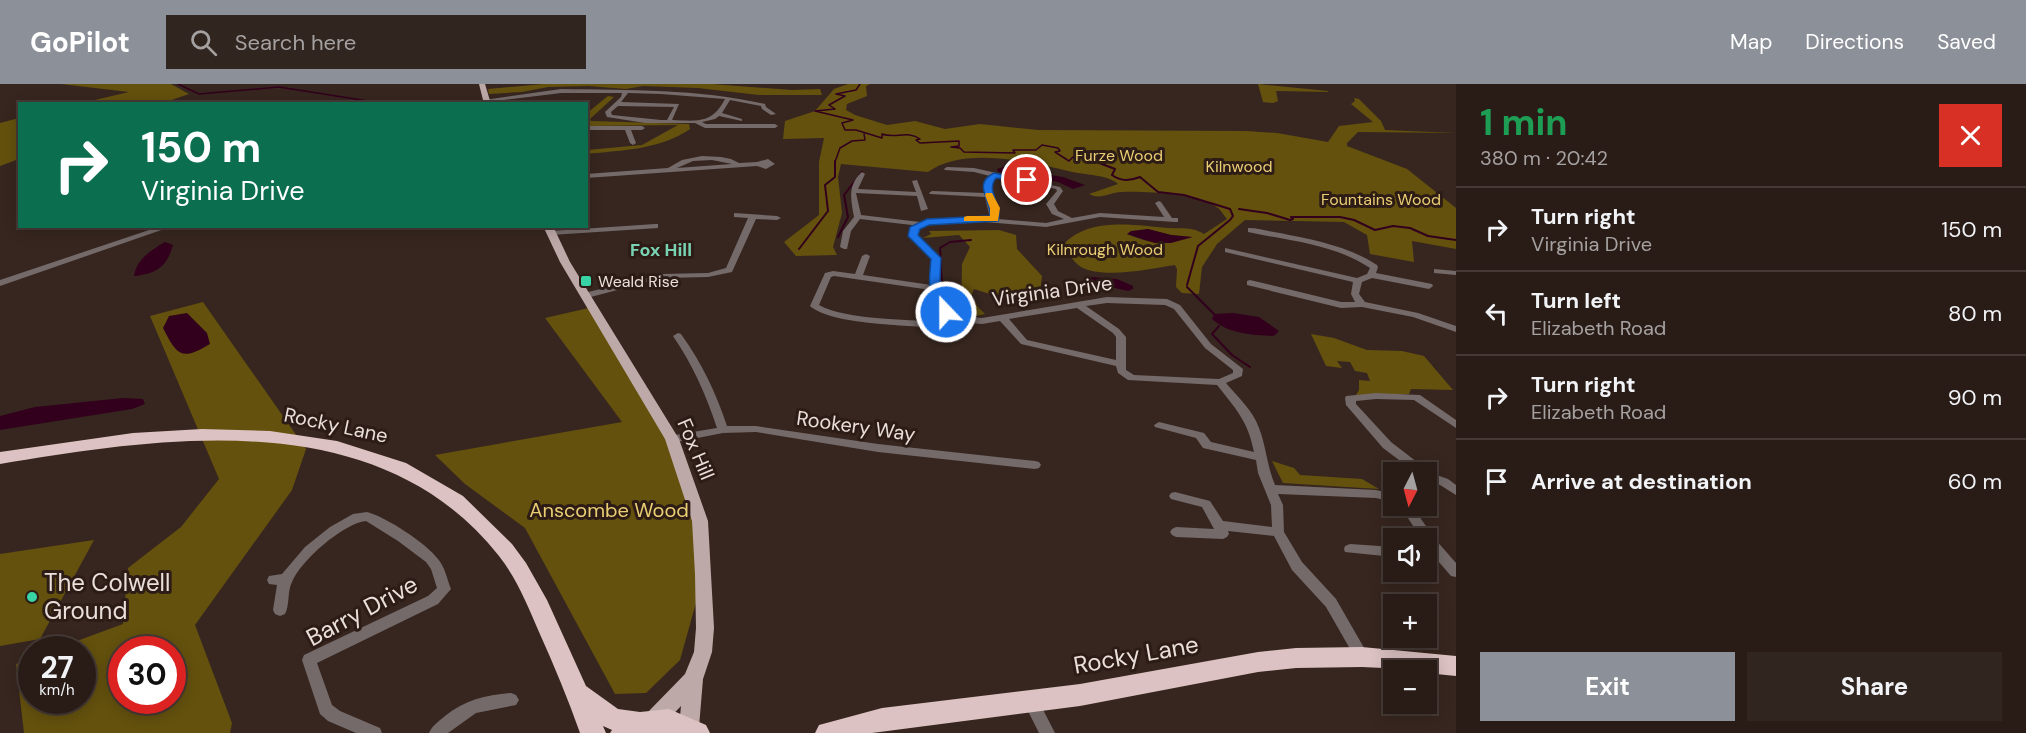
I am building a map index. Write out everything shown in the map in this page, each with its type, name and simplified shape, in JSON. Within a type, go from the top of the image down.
[{"type":"highway","name":"Rocky Lane","points":[[0,458],[141,437],[206,433],[291,439],[365,453],[397,464],[431,482],[459,502],[483,524],[506,551],[538,604],[593,733]]},
{"type":"highway","name":"Rocky Lane","points":[[828,733],[882,719],[1080,695],[1258,662],[1324,656],[1362,657],[1456,666]]},
{"type":"highway","name":"Rocky Lane","points":[[578,694],[605,716],[618,722],[640,725],[678,722],[693,730]]},
{"type":"main road","points":[[482,84],[487,102]]},
{"type":"main road","name":"Fox Hill","points":[[550,230],[565,262],[672,440],[700,521],[705,628],[703,652],[693,679],[693,730]]},
{"type":"main road","name":"Fox Hill","points":[[640,725],[693,679]]},
{"type":"street","points":[[487,102],[561,91],[661,92],[723,97],[728,100],[763,105],[772,114]]},
{"type":"street","points":[[625,93],[618,104],[608,112],[609,116],[697,122],[718,114],[728,100]]},
{"type":"street","points":[[513,98],[517,102]]},
{"type":"street","points":[[618,104],[678,103],[669,121]]},
{"type":"street","points":[[718,114],[740,120]]},
{"type":"street","points":[[697,122],[705,126],[775,126]]},
{"type":"street","points":[[588,128],[642,128]]},
{"type":"street","points":[[627,128],[633,143]]},
{"type":"street","points":[[588,176],[757,164]]},
{"type":"street","points":[[947,170],[974,170],[1058,188],[1060,191],[1050,204],[1055,212],[1071,220]]},
{"type":"street","points":[[858,217],[853,193],[862,174]]},
{"type":"street","points":[[994,176],[987,183],[995,208],[994,219]]},
{"type":"street","points":[[915,181],[924,208]]},
{"type":"street","points":[[856,190],[920,194]]},
{"type":"street","points":[[932,193],[989,195]]},
{"type":"street","points":[[858,217],[919,224],[962,219],[994,219],[1036,227],[1100,215],[1172,220],[1159,203]]},
{"type":"street","points":[[738,215],[777,218]]},
{"type":"street","points":[[586,295],[663,276],[719,274],[753,216]]},
{"type":"street","points":[[844,247],[847,231],[858,217]]},
{"type":"street","points":[[919,224],[915,227],[913,236],[936,258],[937,301],[956,319]]},
{"type":"street","points":[[550,230],[655,226]]},
{"type":"street","points":[[0,284],[164,228]]},
{"type":"street","points":[[1251,230],[1329,248],[1365,260],[1374,267],[1371,275]]},
{"type":"street","points":[[1228,250],[1358,281],[1371,275],[1430,286]]},
{"type":"street","points":[[866,256],[858,276],[935,288]]},
{"type":"street","points":[[1437,271],[1456,273]]},
{"type":"street","name":"Virginia Drive","points":[[858,276],[841,273],[828,275],[814,306],[821,311],[859,318],[938,325],[947,324],[956,319],[982,321],[1107,300],[1167,302],[1178,307],[1208,346],[1238,369],[1238,374],[1220,382]]},
{"type":"street","points":[[1358,281],[1353,292],[1362,304]]},
{"type":"street","points":[[1250,283],[1291,298],[1341,305],[1362,304],[1415,315],[1455,328]]},
{"type":"street","points":[[1079,305],[1121,337],[1121,371],[1132,378],[1220,382],[1250,420],[1257,438],[1259,457],[1277,505],[1278,532],[1297,566],[1331,603],[1362,657]]},
{"type":"street","points":[[1002,317],[1024,342],[1121,364]]},
{"type":"street","points":[[678,336],[696,361],[710,388],[723,430]]},
{"type":"street","points":[[1409,462],[1387,445],[1349,400],[1415,394],[1456,425]]},
{"type":"street","points":[[1159,424],[1200,435],[1207,445],[1259,457]]},
{"type":"street","name":"Rookery Way","points":[[672,440],[723,430],[756,429],[878,448],[1035,465]]},
{"type":"street","points":[[1450,481],[1456,491]]},
{"type":"street","points":[[1270,489],[1383,496]]},
{"type":"street","points":[[1175,496],[1206,504],[1222,534],[1176,532]]},
{"type":"street","name":"Barry Drive","points":[[280,610],[280,579],[323,539],[349,520],[369,516],[434,562],[444,589],[433,600],[309,660],[326,709],[334,716],[374,733]]},
{"type":"street","points":[[1413,516],[1440,555],[1456,572]]},
{"type":"street","points":[[1219,525],[1278,532]]},
{"type":"street","points":[[1350,549],[1383,551]]},
{"type":"street","points":[[438,733],[459,713],[487,702],[511,700]]},
{"type":"street","points":[[1031,701],[1047,733]]},
{"type":"green space","points":[[61,84],[171,84],[189,94],[166,102],[86,102],[129,92]]},
{"type":"green space","points":[[543,84],[712,84],[792,90],[820,89],[822,95],[759,95],[698,88],[643,86],[626,89],[588,86],[548,87],[522,92],[489,94],[488,89]]},
{"type":"green space","points":[[848,84],[870,84],[866,86],[867,96],[847,104],[846,110],[887,125],[915,121],[945,129],[980,124],[1038,130],[1246,131],[1277,133],[1328,142],[1339,126],[1373,122],[1351,104],[1355,101],[1354,98],[1359,99],[1381,121],[1385,130],[1456,133],[1358,132],[1347,143],[1347,146],[1407,169],[1456,208],[1456,249],[1412,241],[1414,262],[1370,254],[1367,235],[1344,222],[1245,220],[1217,244],[1202,267],[1199,294],[1182,293],[1176,287],[1177,269],[1175,265],[1114,273],[1091,271],[1078,265],[1062,246],[1072,236],[1098,226],[1127,224],[1186,228],[1204,234],[1227,219],[1218,208],[1198,199],[1171,194],[1120,192],[1093,196],[1089,194],[1118,184],[1105,178],[1022,161],[981,158],[962,159],[928,172],[841,164],[838,177],[842,213],[833,247],[837,255],[796,256],[784,242],[819,215],[819,162],[824,138],[783,139],[785,121],[815,111],[834,89]],"holes":[[[1148,229],[1189,237],[1158,243],[1127,234]]]},
{"type":"green space","points":[[1258,84],[1328,92],[1276,91],[1278,101],[1263,102]]},
{"type":"green space","points":[[608,96],[614,97],[590,119],[591,121],[689,124],[690,129],[653,145],[588,154],[588,150],[642,145],[678,125],[588,126],[588,112]]},
{"type":"green space","points":[[18,118],[18,159],[0,166],[0,123]]},
{"type":"green space","points":[[999,230],[1016,235],[1017,249],[1042,276],[1039,299],[1021,304],[974,289],[971,296],[985,314],[971,317],[961,311],[962,264],[970,247],[959,235],[923,238],[931,234],[929,231]]},
{"type":"green space","points":[[203,302],[306,449],[292,490],[195,625],[232,723],[230,733],[24,733],[22,714],[96,714],[96,636],[90,636],[123,624],[128,568],[181,527],[219,479],[150,316]]},
{"type":"green space","name":"Anscombe Wood","points":[[593,307],[672,439],[700,521],[704,574],[680,660],[646,693],[615,694],[525,528],[465,484],[435,455],[622,422],[545,318]]},
{"type":"green space","points":[[1311,334],[1334,338],[1367,350],[1402,351],[1424,356],[1453,390],[1411,389],[1409,394],[1356,395],[1359,390],[1359,380],[1370,381],[1367,373],[1355,371],[1350,362],[1337,361],[1342,368],[1326,366]]},
{"type":"green space","points":[[1272,461],[1294,468],[1300,475],[1362,479],[1379,489],[1283,483]]},
{"type":"green space","name":"The Colwell Ground","points":[[94,540],[42,636],[18,636],[18,643],[0,646],[0,554]]},
{"type":"shaded area","points":[[1003,167],[1063,177],[1085,185],[1073,189],[1058,182],[998,172],[997,169]]},
{"type":"shaded area","points":[[1148,229],[1171,235],[1193,237],[1171,243],[1155,243],[1127,234],[1131,231]]},
{"type":"shaded area","points":[[165,242],[173,245],[164,264],[149,273],[134,276],[141,260]]},
{"type":"shaded area","points":[[1088,278],[1117,279],[1133,286],[1133,289],[1128,291],[1088,282]]},
{"type":"shaded area","points":[[187,313],[207,333],[210,344],[187,354],[181,353],[172,345],[163,328],[169,316]]},
{"type":"shaded area","points":[[1233,313],[1259,317],[1279,331],[1274,336],[1241,333],[1225,328],[1212,319],[1214,314]]},
{"type":"shaded area","points":[[123,398],[143,399],[145,404],[132,409],[0,430],[0,416],[35,407]]},
{"type":"waterway","points":[[178,84],[199,94],[279,87],[374,102]]},
{"type":"waterway","points":[[860,84],[856,90],[836,94],[845,96],[829,105],[835,109],[815,111],[853,120],[842,123],[845,130],[856,130],[882,138],[882,134],[911,135],[920,139],[916,140],[920,143],[959,141],[959,146],[951,147],[960,148],[964,152],[1015,153],[1013,150],[1036,150],[1042,145],[1058,148],[1060,151],[1055,152],[1069,161],[1073,157],[1097,162]]},
{"type":"waterway","points":[[835,162],[840,148],[852,141],[865,140],[864,134]]},
{"type":"waterway","points":[[1094,161],[1115,169],[1112,175],[1119,179],[1129,180],[1140,177],[1158,192],[1184,195],[1230,209],[1233,216],[1230,220],[1198,246],[1187,285]]},
{"type":"waterway","points":[[799,249],[828,211],[825,185],[835,177],[835,162]]},
{"type":"waterway","points":[[838,237],[848,217],[844,195],[862,172]]},
{"type":"waterway","points":[[1239,209],[1267,213],[1290,220],[1293,219],[1291,217],[1340,217],[1354,220],[1375,230],[1393,226],[1410,228],[1428,236],[1456,240]]},
{"type":"waterway","points":[[958,313],[944,291],[940,248],[950,242],[971,240]]},
{"type":"waterway","points":[[1187,287],[1214,314]]},
{"type":"waterway","points":[[1219,326],[1212,334],[1232,355],[1250,367]]},
{"type":"slow traffic","points":[[967,219],[994,219],[995,208],[989,195]]},
{"type":"place","name":"Weald Rise","points":[[586,281]]},
{"type":"place","name":"The Colwell Ground","points":[[32,597]]},
{"type":"district","name":"Fox Hill","points":[[661,250]]},
{"type":"route","points":[[946,312],[937,301],[936,258],[913,236],[915,227],[927,222],[994,219],[995,208],[986,189],[987,183],[994,176],[1027,180]]},
{"type":"park label","name":"Furze Wood","points":[[1119,155]]},
{"type":"park label","name":"Kilnwood","points":[[1239,166]]},
{"type":"park label","name":"Fountains Wood","points":[[1381,199]]},
{"type":"park label","name":"Kilnrough Wood","points":[[1105,249]]}]
